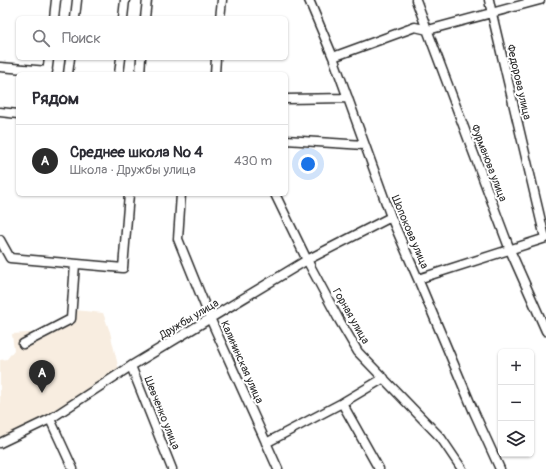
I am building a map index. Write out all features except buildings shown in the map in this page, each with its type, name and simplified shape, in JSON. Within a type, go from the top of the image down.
[{"type":"street","points":[[54,16],[56,0]]},
{"type":"street","points":[[75,16],[77,0]]},
{"type":"street","points":[[123,16],[125,0]]},
{"type":"street","points":[[145,16],[147,0]]},
{"type":"street","points":[[220,16],[222,0]]},
{"type":"street","name":"Шопокова улица","points":[[309,0],[333,58],[391,217],[474,412],[500,469]]},
{"type":"street","name":"Фурманова улица","points":[[416,0],[510,250],[546,331]]},
{"type":"street","name":"Федорова улица","points":[[489,0],[546,238]]},
{"type":"street","points":[[333,58],[415,27],[428,30],[540,0]]},
{"type":"street","points":[[0,67],[47,72],[49,60]]},
{"type":"street","points":[[68,72],[70,60]]},
{"type":"street","points":[[120,72],[121,60]]},
{"type":"street","points":[[140,72],[141,60]]},
{"type":"street","points":[[215,72],[216,60]]},
{"type":"street","points":[[288,99],[348,98]]},
{"type":"street","points":[[0,112],[16,114]]},
{"type":"street","points":[[288,140],[364,145]]},
{"type":"street","points":[[0,240],[10,258],[123,268],[129,196]]},
{"type":"street","name":"Калининская улица","points":[[181,196],[178,240],[210,318],[278,469]]},
{"type":"street","name":"Горная улица","points":[[276,196],[338,318],[358,352],[441,438],[462,469]]},
{"type":"street","name":"Дружбы улица","points":[[0,443],[50,419],[131,366],[308,260],[391,217]]},
{"type":"street","points":[[418,279],[546,238]]},
{"type":"street","points":[[23,344],[71,319],[75,264]]},
{"type":"street","name":"Шевченко улица","points":[[131,366],[172,469]]},
{"type":"street","points":[[266,443],[342,403],[384,378]]},
{"type":"street","points":[[342,403],[379,469]]},
{"type":"street","points":[[50,419],[73,469]]},
{"type":"shaded area","points":[[75,310],[103,313],[110,332],[119,370],[49,416],[0,439],[0,360],[7,359],[14,350],[12,334],[43,332],[73,321]]},
{"type":"place","name":"Среднее школа № 4","points":[[42,393]]}]
